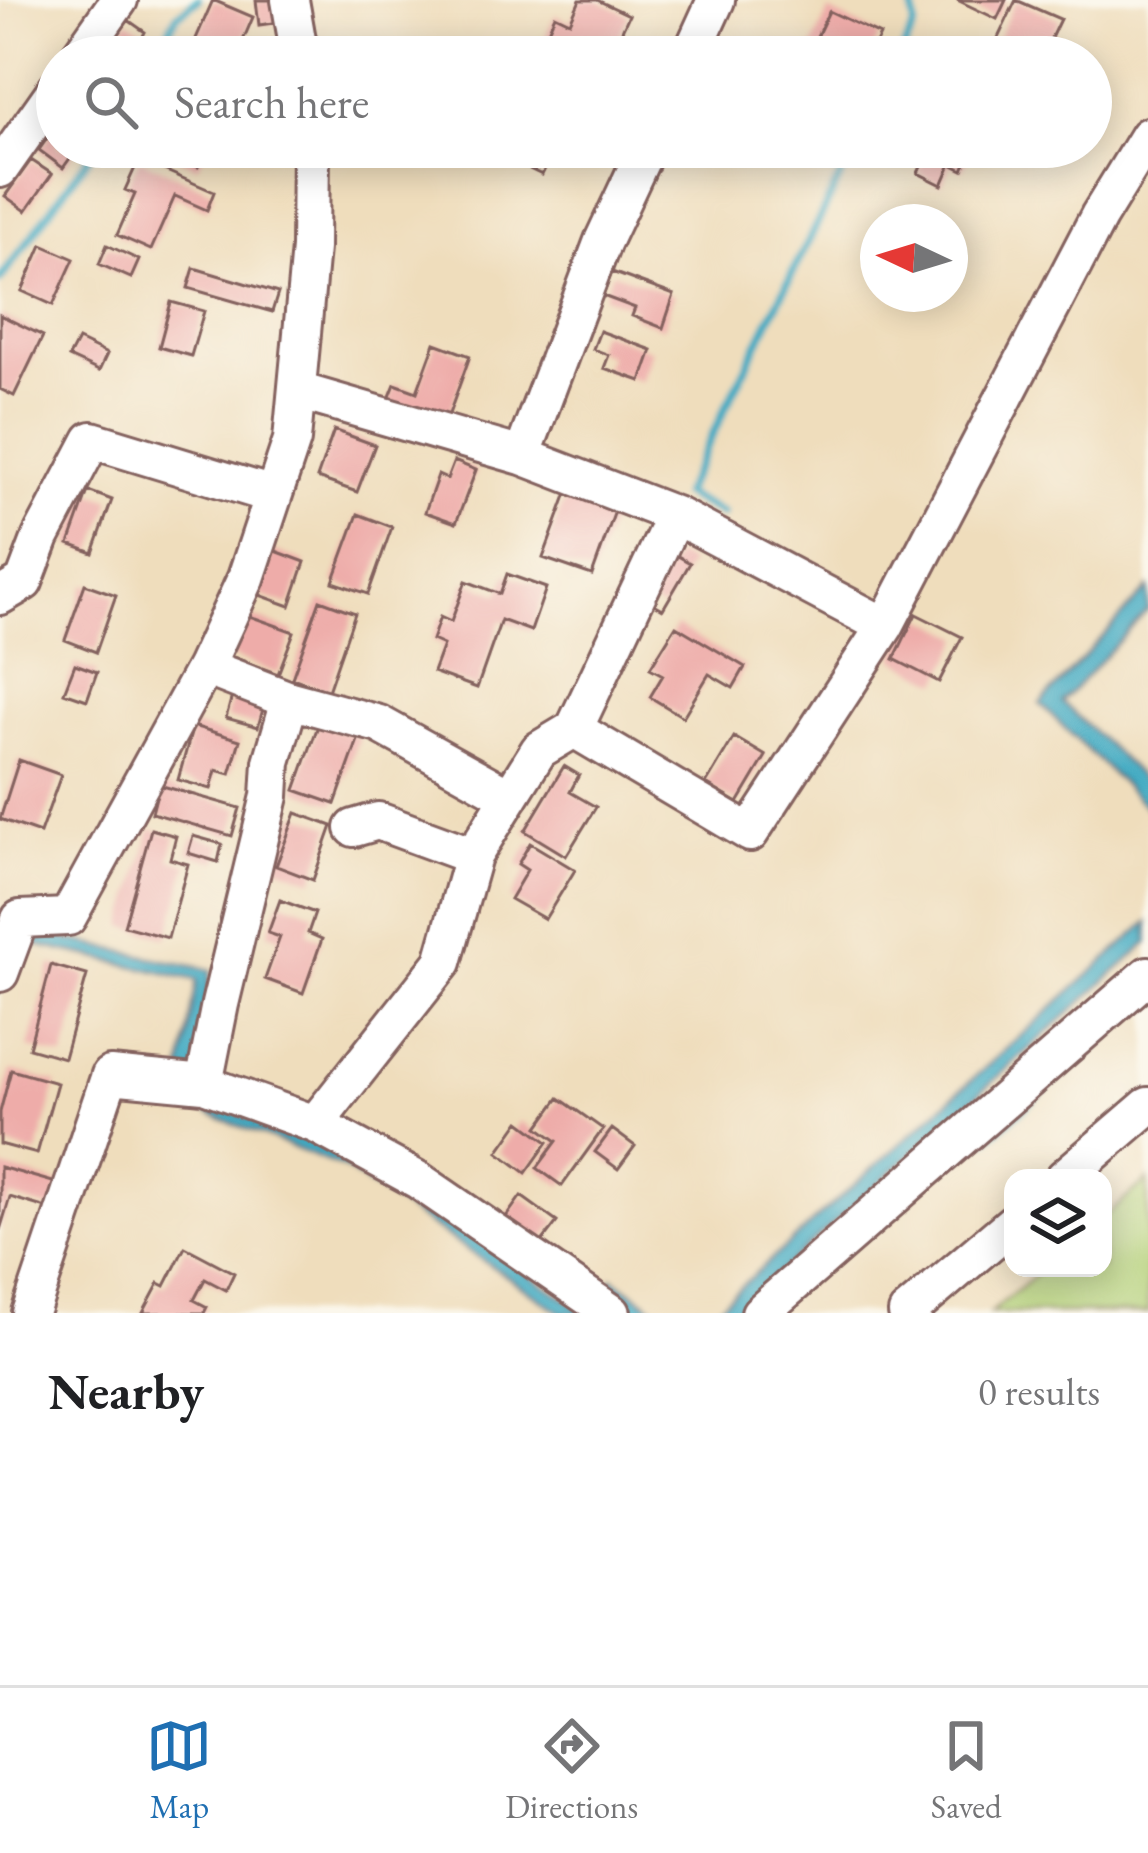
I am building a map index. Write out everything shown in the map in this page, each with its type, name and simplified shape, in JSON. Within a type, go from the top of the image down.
[{"type":"street","points":[[290,0],[296,36]]},
{"type":"street","points":[[700,36],[716,0]]},
{"type":"street","points":[[93,36],[116,1]]},
{"type":"street","points":[[0,169],[36,118]]},
{"type":"street","points":[[574,729],[751,833],[885,626],[1099,216],[1148,136]]},
{"type":"street","points":[[6,953],[68,917],[205,667],[246,578],[292,440],[310,248],[311,168]]},
{"type":"street","points":[[522,456],[603,241],[637,168]]},
{"type":"street","points":[[298,391],[522,456],[675,515],[885,626]]},
{"type":"street","points":[[0,596],[24,583],[41,537],[92,440],[273,495]]},
{"type":"street","points":[[315,1124],[442,962],[473,856],[539,750],[574,729],[675,515]]},
{"type":"street","points":[[205,667],[290,700],[379,724],[510,797]]},
{"type":"street","points":[[189,1083],[220,1004],[270,796],[272,762],[290,700]]},
{"type":"street","points":[[354,828],[377,821],[473,856]]},
{"type":"street","points":[[760,1313],[1148,975]]},
{"type":"street","points":[[31,1313],[110,1075],[189,1083],[315,1124],[418,1180],[604,1307]]},
{"type":"street","points":[[1074,1169],[1148,1106]]},
{"type":"street","points":[[907,1313],[1004,1230]]},
{"type":"green space","points":[[1148,1180],[1148,1313],[990,1313],[1033,1277],[1112,1277],[1112,1210]]},
{"type":"water","points":[[1148,588],[1148,610],[1062,702],[1148,784],[1148,809],[1040,704]]},
{"type":"water","points":[[1148,922],[1148,943],[733,1313],[711,1313]]},
{"type":"water","points":[[0,925],[211,970],[192,1097],[350,1157],[586,1312],[613,1278],[662,1313],[637,1313],[615,1296],[600,1313],[562,1313],[344,1168],[177,1101],[197,980],[0,937]]},
{"type":"building","points":[[213,0],[253,17],[245,36],[197,36]]},
{"type":"building","points":[[256,0],[278,0],[281,22],[259,25]]},
{"type":"building","points":[[580,0],[597,0],[629,15],[619,36],[546,36],[555,15],[570,22]]},
{"type":"building","points":[[957,0],[1006,0],[997,19]]},
{"type":"building","points":[[1016,0],[1060,19],[1052,36],[999,36]]},
{"type":"building","points":[[829,11],[880,35],[880,36],[817,36]]},
{"type":"building","points":[[128,20],[145,32],[143,36],[117,36]]},
{"type":"building","points":[[31,160],[36,168],[52,174],[26,211],[5,196]]},
{"type":"building","points":[[135,168],[159,168],[214,192],[207,210],[175,196],[151,250],[117,235],[135,194],[125,190]]},
{"type":"building","points":[[920,168],[949,168],[942,185],[918,173]]},
{"type":"building","points":[[42,245],[74,259],[53,305],[22,291]]},
{"type":"building","points":[[107,245],[139,260],[131,278],[99,264]]},
{"type":"building","points":[[194,268],[278,293],[272,312],[188,288]]},
{"type":"building","points":[[612,272],[674,295],[663,328],[632,316],[635,308],[603,296]]},
{"type":"building","points":[[171,302],[204,311],[191,356],[159,347]]},
{"type":"building","points":[[0,315],[43,336],[14,396],[0,389]]},
{"type":"building","points":[[600,331],[652,350],[641,381],[604,368],[609,355],[593,349]]},
{"type":"building","points":[[78,340],[107,354],[99,371],[69,357]]},
{"type":"building","points":[[435,343],[470,356],[445,425],[387,404],[395,384],[417,392]]},
{"type":"building","points":[[334,430],[375,445],[357,492],[317,478]]},
{"type":"building","points":[[454,461],[476,470],[456,523],[425,512],[438,475],[447,479]]},
{"type":"building","points":[[88,491],[112,500],[93,553],[69,544]]},
{"type":"building","points":[[567,493],[615,511],[592,575],[543,558]]},
{"type":"building","points":[[358,514],[392,527],[368,594],[333,582]]},
{"type":"building","points":[[273,550],[305,562],[290,606],[257,594]]},
{"type":"building","points":[[676,555],[690,563],[663,609],[649,601]]},
{"type":"building","points":[[507,574],[546,588],[531,631],[501,620],[477,688],[433,672],[443,645],[432,640],[440,617],[451,622],[466,581],[500,594]]},
{"type":"building","points":[[85,584],[116,595],[96,652],[65,640]]},
{"type":"building","points":[[320,600],[355,613],[328,691],[292,678]]},
{"type":"building","points":[[244,614],[294,632],[278,674],[230,656]]},
{"type":"building","points":[[916,614],[962,637],[939,682],[894,659]]},
{"type":"building","points":[[676,626],[745,667],[733,688],[709,674],[683,717],[650,697],[663,675],[650,668]]},
{"type":"building","points":[[75,664],[97,672],[87,700],[64,692]]},
{"type":"building","points":[[233,692],[265,702],[258,727],[226,718]]},
{"type":"building","points":[[319,723],[359,737],[335,804],[295,790]]},
{"type":"building","points":[[193,726],[240,740],[230,774],[216,770],[211,789],[178,780]]},
{"type":"building","points":[[734,737],[766,756],[738,803],[706,784]]},
{"type":"building","points":[[19,760],[61,775],[40,833],[0,819]]},
{"type":"building","points":[[564,766],[579,775],[570,792],[596,807],[566,856],[525,831]]},
{"type":"building","points":[[159,785],[240,808],[232,836],[152,813]]},
{"type":"building","points":[[296,813],[332,826],[313,880],[276,866]]},
{"type":"building","points":[[151,829],[176,836],[170,859],[188,864],[168,938],[124,926]]},
{"type":"building","points":[[193,836],[222,844],[218,862],[188,853]]},
{"type":"building","points":[[530,843],[575,870],[545,919],[510,899],[527,870],[518,864]]},
{"type":"building","points":[[280,900],[315,913],[308,933],[322,939],[303,993],[265,979],[280,937],[268,933]]},
{"type":"building","points":[[51,965],[87,975],[64,1058],[29,1048]]},
{"type":"building","points":[[11,1070],[57,1083],[37,1154],[0,1144],[0,1112]]},
{"type":"building","points":[[559,1098],[603,1129],[562,1186],[537,1168],[557,1141],[538,1127]]},
{"type":"building","points":[[520,1121],[548,1142],[526,1173],[498,1152]]},
{"type":"building","points":[[612,1129],[635,1146],[618,1169],[595,1152]]},
{"type":"building","points":[[0,1167],[60,1184],[53,1210],[10,1197],[0,1230]]},
{"type":"building","points":[[521,1196],[557,1222],[541,1243],[506,1217]]},
{"type":"building","points":[[185,1247],[234,1273],[226,1290],[205,1279],[194,1300],[207,1307],[204,1313],[143,1313],[159,1283],[165,1286]]},
{"type":"waterway","points":[[166,36],[177,15],[197,0]]},
{"type":"waterway","points":[[910,36],[915,26],[913,0]]},
{"type":"waterway","points":[[0,280],[81,168]]},
{"type":"waterway","points":[[722,514],[683,494],[845,168]]},
{"type":"waterway","points":[[987,1139],[1148,1000]]}]
